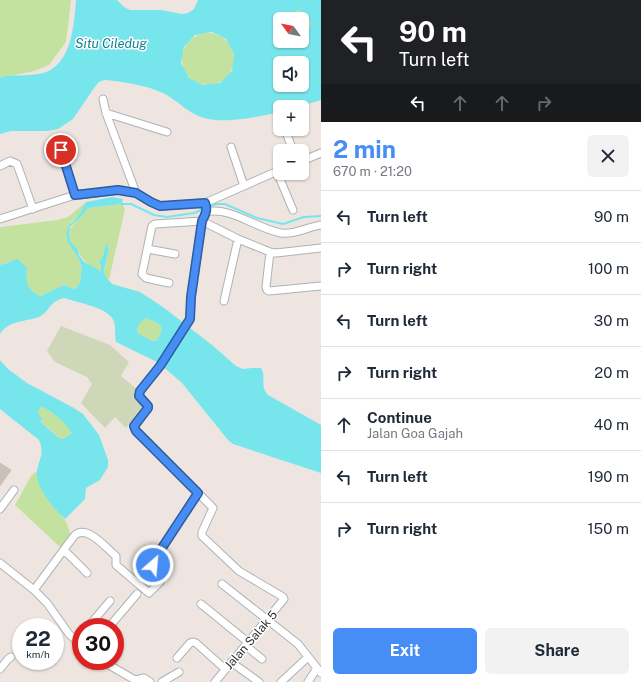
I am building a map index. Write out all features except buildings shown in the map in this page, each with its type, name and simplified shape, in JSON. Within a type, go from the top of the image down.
[{"type":"street","points":[[103,100],[106,113],[136,193]]},
{"type":"street","points":[[106,113],[167,132]]},
{"type":"street","points":[[231,147],[244,186]]},
{"type":"street","points":[[61,150],[75,195]]},
{"type":"street","points":[[309,158],[321,153]]},
{"type":"street","points":[[0,166],[10,161],[17,164],[33,209]]},
{"type":"street","points":[[34,590],[77,533],[85,532],[94,537],[116,556],[116,564],[149,593],[160,582],[161,580],[153,565],[154,560],[198,493],[134,428],[148,408],[139,396],[140,391],[160,366],[189,322],[191,314],[191,297],[202,221],[206,208],[244,186],[273,173]]},
{"type":"street","points":[[281,180],[293,210]]},
{"type":"street","points":[[0,219],[75,195],[118,190],[136,193],[160,206],[206,208],[225,212],[271,230],[283,233],[300,231],[321,225]]},
{"type":"street","points":[[169,283],[146,278],[142,274],[152,226],[155,224],[202,221],[238,239],[276,253],[321,248]]},
{"type":"street","points":[[224,301],[238,239]]},
{"type":"street","points":[[147,249],[175,254]]},
{"type":"street","points":[[270,252],[266,287],[267,290],[321,286]]},
{"type":"street","points":[[0,509],[14,490]]},
{"type":"street","name":"Jalan Salak 5","points":[[198,493],[213,508],[202,532],[202,536],[239,571],[283,597],[284,601],[215,682]]},
{"type":"street","points":[[64,550],[87,573]]},
{"type":"street","points":[[0,563],[34,590],[47,603],[54,618]]},
{"type":"street","points":[[222,584],[298,644],[319,671],[308,682]]},
{"type":"street","points":[[117,618],[137,594]]},
{"type":"street","points":[[96,618],[110,602]]},
{"type":"street","points":[[201,604],[262,659]]},
{"type":"street","points":[[177,658],[190,643],[193,642],[196,643],[225,670]]},
{"type":"street","points":[[0,669],[8,658],[11,657]]},
{"type":"street","points":[[281,682],[308,657]]},
{"type":"street","points":[[231,662],[258,682]]},
{"type":"street","points":[[118,670],[135,680],[144,678],[150,682]]},
{"type":"street","points":[[162,682],[179,672]]},
{"type":"green space","points":[[0,0],[71,0],[66,42],[49,65],[34,71],[0,78]]},
{"type":"green space","points":[[208,33],[222,37],[230,45],[234,59],[230,73],[222,81],[208,85],[194,81],[186,73],[182,59],[186,45],[194,37]]},
{"type":"green space","points":[[86,202],[78,217],[71,222],[66,237],[77,255],[82,269],[80,283],[75,289],[64,285],[40,296],[29,288],[26,278],[27,268],[10,261],[0,265],[0,227],[58,220],[68,217]]},
{"type":"green space","points":[[122,204],[125,209],[109,280],[105,277],[104,269],[109,249],[106,245],[103,256],[99,262],[101,266],[100,272],[83,259],[70,241],[69,231],[88,208]]},
{"type":"green space","points":[[146,318],[159,324],[162,329],[157,340],[153,341],[137,334],[139,324]]},
{"type":"green space","points":[[61,326],[110,345],[129,362],[121,376],[150,400],[126,428],[115,417],[105,428],[81,403],[92,384],[87,377],[55,362],[47,351]]},
{"type":"green space","points":[[40,407],[48,410],[58,417],[73,433],[63,439],[58,437],[43,424],[39,418],[38,411]]},
{"type":"green space","points":[[37,471],[43,491],[65,521],[71,536],[61,548],[15,505],[31,476]]},
{"type":"water","name":"Situ Ciledug","points":[[76,0],[117,0],[124,7],[130,10],[161,10],[182,14],[188,13],[194,9],[198,0],[321,0],[321,100],[309,104],[309,100],[273,100],[273,114],[242,119],[213,120],[193,114],[170,97],[151,88],[136,84],[105,80],[99,82],[94,88],[73,119],[58,129],[48,131],[11,131],[0,134],[0,78],[5,76],[38,74],[53,69],[66,53],[72,32]],"holes":[[[212,32],[226,39],[234,54],[232,71],[220,83],[203,85],[189,78],[181,63],[184,47],[195,35]]]},
{"type":"water","points":[[112,197],[123,199],[122,204],[88,208],[70,227],[70,241],[78,250],[79,255],[84,262],[96,268],[100,272],[101,266],[99,262],[103,256],[106,244],[109,249],[104,269],[105,276],[112,284],[140,292],[163,307],[212,345],[236,366],[243,369],[261,368],[263,372],[263,385],[268,395],[321,425],[321,473],[233,444],[228,440],[182,383],[159,363],[116,342],[114,321],[108,314],[97,308],[64,298],[59,299],[52,304],[43,315],[8,326],[0,334],[0,265],[18,259],[27,268],[27,282],[29,288],[40,296],[64,285],[75,289],[79,284],[81,279],[80,261],[69,244],[66,235],[69,226],[78,216],[86,202]],"holes":[[[146,318],[159,324],[162,329],[157,340],[153,341],[137,333],[139,324]]]},
{"type":"water","points":[[0,360],[8,369],[27,383],[83,414],[99,435],[108,460],[108,467],[100,480],[86,488],[85,499],[65,519],[51,504],[39,484],[37,471],[42,449],[39,440],[0,409]],"holes":[[[40,407],[58,417],[72,433],[63,439],[59,438],[41,422],[42,419],[38,413]]]},
{"type":"waterway","points":[[122,204],[131,204],[154,215],[167,217],[194,213],[216,204],[225,204],[257,218],[283,224],[304,217],[321,216]]},
{"type":"route","points":[[61,150],[75,195],[118,190],[136,193],[160,206],[205,203],[206,206],[207,211],[202,221],[191,297],[190,319],[160,366],[140,391],[139,396],[148,406],[148,410],[134,426],[134,429],[198,493],[154,560],[153,565]]}]
